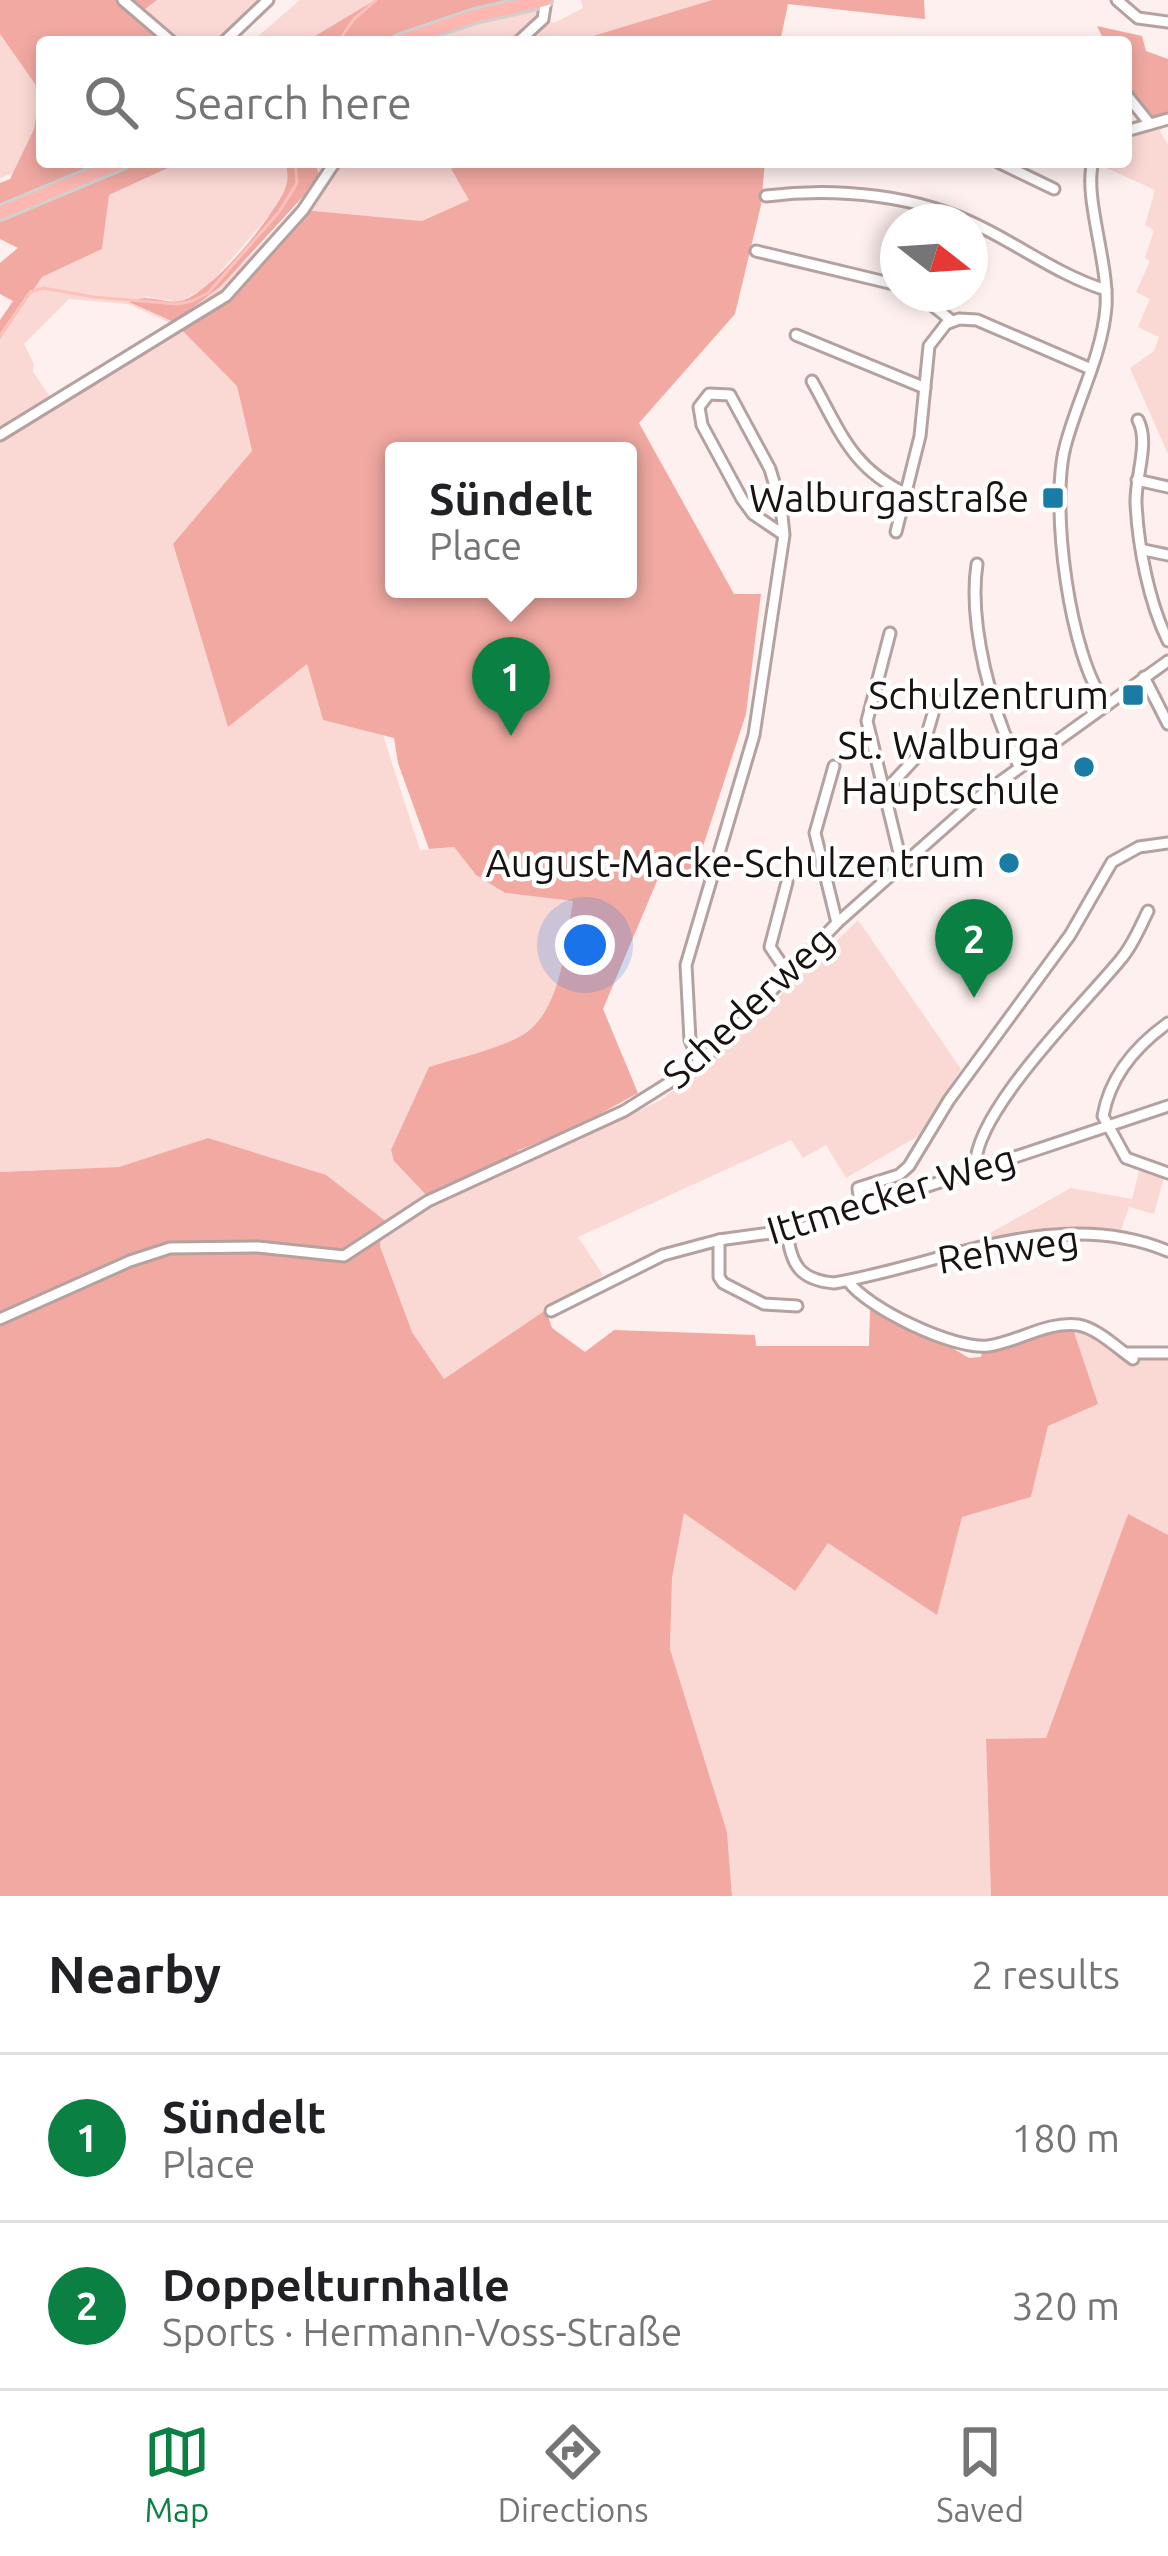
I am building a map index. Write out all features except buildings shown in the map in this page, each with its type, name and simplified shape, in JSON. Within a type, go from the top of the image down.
[{"type":"main road","points":[[416,36],[545,0]]},
{"type":"main road","points":[[0,213],[108,168]]},
{"type":"street","points":[[123,0],[165,36]]},
{"type":"street","points":[[230,36],[268,0]]},
{"type":"street","points":[[525,36],[543,19],[545,0]]},
{"type":"street","points":[[1117,0],[1138,18],[1168,22]]},
{"type":"street","points":[[1132,102],[1150,124]]},
{"type":"street","points":[[1132,129],[1168,119]]},
{"type":"street","points":[[0,435],[226,296],[303,210],[326,168]]},
{"type":"street","points":[[1010,168],[1054,189]]},
{"type":"street","points":[[1092,168],[1089,179],[1106,290],[1103,326],[1064,450],[1059,498],[1065,561],[1085,664],[1106,704]]},
{"type":"street","points":[[766,196],[845,193],[946,213],[980,226],[1067,277],[1106,290]]},
{"type":"street","points":[[756,251],[880,281]]},
{"type":"street","points":[[941,312],[952,321]]},
{"type":"street","points":[[896,532],[920,436],[929,346],[940,328],[952,321],[983,321],[1091,369]]},
{"type":"street","points":[[796,335],[925,388]]},
{"type":"street","points":[[812,381],[858,461],[880,481],[907,494]]},
{"type":"street","points":[[699,1062],[689,1040],[687,959],[754,735],[784,535],[775,481],[751,430],[730,395],[709,394],[699,407],[702,425],[748,508],[784,535]]},
{"type":"street","points":[[1138,420],[1143,435],[1136,509],[1168,641]]},
{"type":"street","points":[[1137,480],[1168,487]]},
{"type":"street","points":[[1144,550],[1168,555]]},
{"type":"street","points":[[977,564],[982,645],[1001,729],[1019,766]]},
{"type":"street","points":[[890,633],[867,716],[902,865]]},
{"type":"street","name":"Schederweg","points":[[0,1319],[140,1256],[170,1248],[258,1247],[335,1257],[350,1253],[428,1202],[624,1111],[699,1062],[838,923],[1019,766],[1168,661]]},
{"type":"street","points":[[1144,677],[1168,724]]},
{"type":"street","points":[[884,792],[921,753],[937,700]]},
{"type":"street","points":[[834,766],[825,786],[815,842],[838,923]]},
{"type":"street","points":[[861,1209],[858,1188],[899,1175],[909,1166],[949,1100],[1070,935],[1117,857],[1139,847],[1168,844]]},
{"type":"street","points":[[787,882],[770,946],[787,973]]},
{"type":"street","points":[[976,1170],[976,1151],[998,1111],[1060,1023],[1124,955],[1148,911]]},
{"type":"street","points":[[1168,1023],[1120,1071],[1104,1106],[1106,1127],[1130,1161],[1168,1173]]},
{"type":"street","name":"Ittmecker Weg","points":[[551,1311],[664,1255],[719,1240],[787,1232],[1168,1106]]},
{"type":"street","name":"Rehweg","points":[[787,1232],[791,1260],[799,1272],[823,1282],[848,1281],[1036,1236],[1121,1236],[1168,1251]]},
{"type":"street","points":[[719,1240],[723,1283],[764,1304],[797,1306]]},
{"type":"street","name":"Rehweg","points":[[848,1281],[869,1301],[958,1343],[983,1346],[1078,1325],[1129,1356],[1168,1353]]},
{"type":"shaded area","points":[[0,0],[157,0],[135,17],[159,36],[36,36],[36,85],[0,34]]},
{"type":"shaded area","points":[[157,0],[264,0],[226,36],[169,36],[142,13]]},
{"type":"shaded area","points":[[300,0],[375,0],[315,36],[258,36]]},
{"type":"shaded area","points":[[375,0],[517,0],[397,36],[315,36]]},
{"type":"shaded area","points":[[581,0],[712,0],[593,36],[433,36],[537,7],[541,16],[554,23],[583,8]]},
{"type":"shaded area","points":[[712,0],[924,0],[925,19],[788,4],[781,36],[593,36]]},
{"type":"shaded area","points":[[1097,26],[1142,36],[1146,51],[1168,59],[1168,112],[1149,118],[1132,96],[1132,36],[1102,36]]},
{"type":"shaded area","points":[[0,34],[36,85],[36,116],[13,173],[0,178]]},
{"type":"shaded area","points":[[36,116],[36,168],[87,168],[0,204],[0,183],[10,179]]},
{"type":"shaded area","points":[[1158,127],[1168,145],[1168,454],[1130,368],[1154,351],[1159,337],[1138,327],[1150,299],[1136,292],[1150,261],[1145,258],[1154,230],[1145,225],[1155,190],[1107,168],[1132,168],[1132,138]]},
{"type":"shaded area","points":[[122,168],[168,168],[109,195],[102,249],[42,277],[0,339],[0,320],[13,301],[0,294],[0,263],[18,248],[0,239],[0,217]]},
{"type":"shaded area","points":[[168,168],[287,168],[288,184],[272,212],[208,286],[179,302],[144,296],[174,321],[233,272],[287,217],[320,178],[317,168],[454,168],[451,170],[470,200],[422,221],[303,210],[237,386],[252,452],[173,545],[228,726],[307,664],[323,720],[383,735],[420,850],[454,847],[476,875],[505,893],[573,901],[553,995],[533,1027],[498,1046],[430,1067],[456,1193],[661,1100],[724,1050],[858,920],[961,1069],[918,1136],[846,1178],[826,1145],[803,1158],[791,1140],[578,1237],[603,1275],[444,1379],[412,1332],[380,1245],[382,1232],[208,1138],[119,1167],[0,1172],[0,441],[177,326],[128,304],[69,299],[24,344],[33,372],[53,401],[0,433],[0,339],[42,277],[102,249],[108,195]]},
{"type":"shaded area","points":[[286,168],[317,168],[320,178],[221,286],[174,322],[129,302],[184,300],[197,293],[255,235],[287,182]]},
{"type":"shaded area","points":[[764,168],[761,205],[735,314],[639,423],[734,594],[761,594],[746,714],[693,877],[662,869],[603,1009],[638,1093],[582,1124],[517,1151],[524,1164],[434,1203],[394,1161],[391,1150],[429,1067],[498,1046],[533,1027],[559,977],[573,901],[505,893],[476,875],[454,847],[429,849],[398,763],[394,738],[323,720],[307,664],[228,727],[173,544],[252,451],[237,386],[179,327],[249,272],[303,210],[422,221],[469,200],[451,169]]},
{"type":"shaded area","points":[[208,1138],[326,1175],[392,1226],[382,1232],[380,1246],[412,1332],[444,1379],[546,1310],[552,1328],[585,1352],[614,1330],[755,1335],[756,1346],[869,1346],[870,1309],[894,1313],[969,1358],[1041,1333],[1073,1329],[1098,1404],[1048,1426],[1031,1497],[962,1517],[937,1615],[828,1543],[795,1591],[684,1513],[672,1578],[670,1649],[727,1832],[732,1896],[0,1896],[0,1172],[119,1167]]},
{"type":"shaded area","points":[[1139,1171],[1164,1177],[1154,1214],[1129,1207],[1121,1230],[1041,1229],[992,1238],[990,1233],[1071,1188],[1132,1199]]},
{"type":"shaded area","points":[[1073,1329],[1135,1363],[1141,1355],[1168,1356],[1168,1535],[1128,1515],[1046,1739],[986,1739],[991,1896],[732,1896],[727,1832],[670,1649],[672,1578],[684,1512],[794,1591],[827,1543],[962,1517],[1031,1497],[1048,1426],[1097,1404]]},
{"type":"shaded area","points":[[1128,1514],[1168,1535],[1168,1896],[991,1896],[986,1739],[1046,1738]]},
{"type":"waterway","points":[[342,36],[376,0]]},
{"type":"waterway","points":[[0,336],[30,292],[43,288],[178,304],[208,293],[279,212],[297,183],[296,168]]},
{"type":"place","name":"Walburgastraße","points":[[1053,498]]},
{"type":"place","name":"Schulzentrum","points":[[1133,695]]},
{"type":"place","name":"Sündelt","points":[[511,736]]},
{"type":"place","name":"St. Walburga Hauptschule","points":[[1084,767]]},
{"type":"place","name":"August-Macke-Schulzentrum","points":[[1009,863]]},
{"type":"place","name":"Doppelturnhalle","points":[[974,998]]}]
